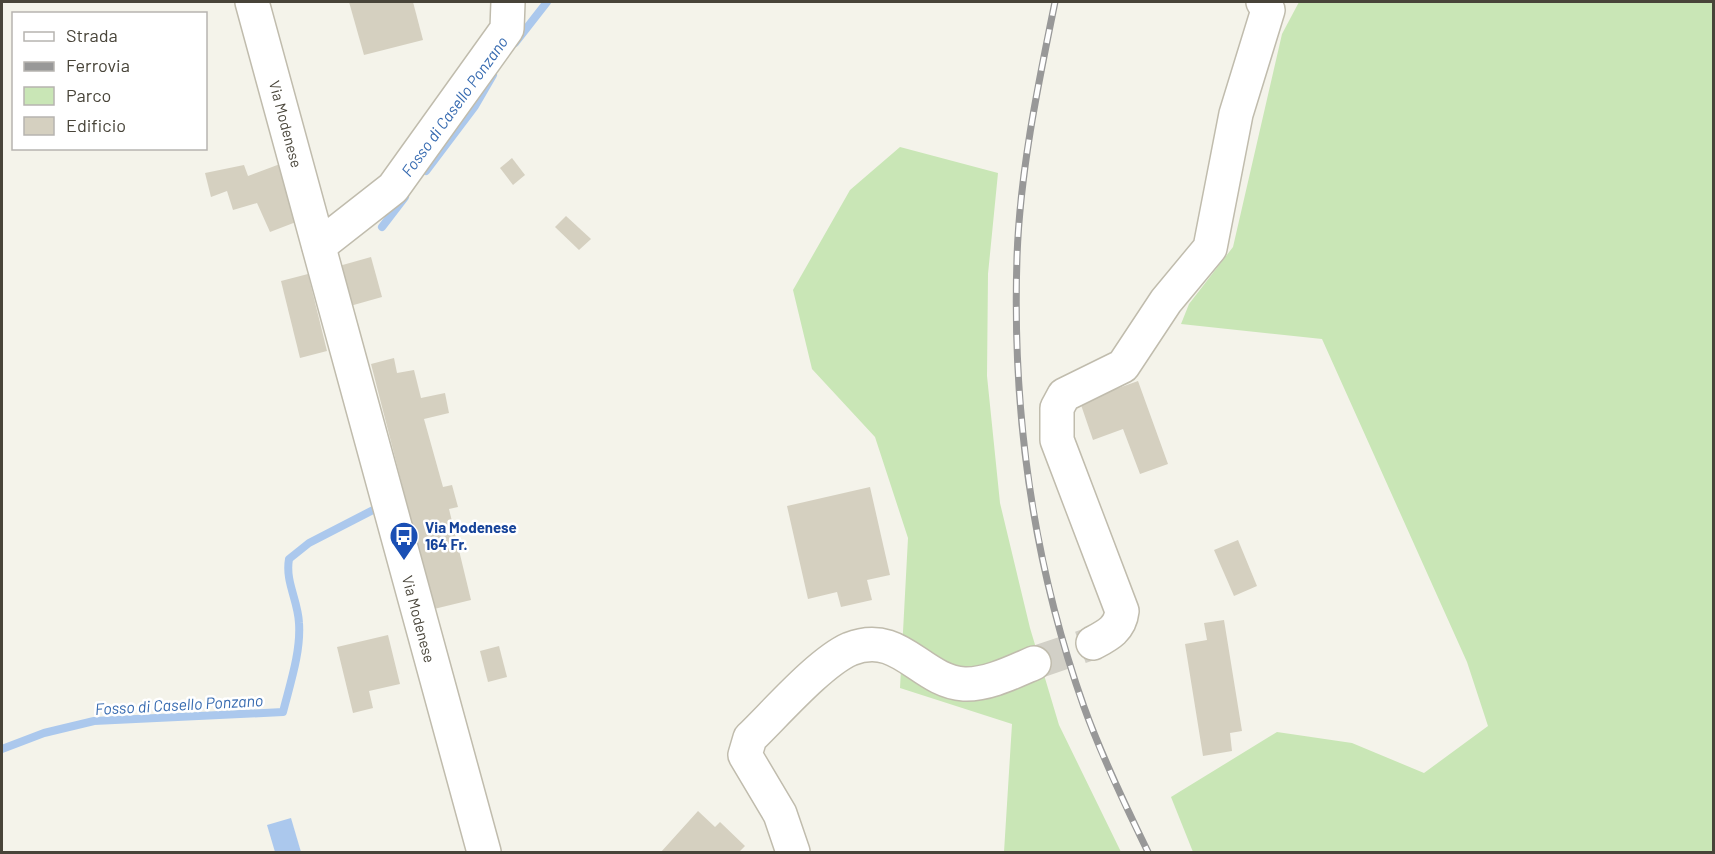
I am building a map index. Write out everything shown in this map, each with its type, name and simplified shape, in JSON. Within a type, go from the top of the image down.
[{"type":"street","name":"Via Modenese","points":[[252,2],[484,852]]},
{"type":"street","points":[[319,246],[393,189],[507,29],[508,2]]},
{"type":"street","points":[[1093,643],[1112,632],[1118,625],[1122,611],[1056,440],[1057,408],[1064,395],[1123,366],[1166,301],[1210,248],[1236,114],[1268,10],[1263,2]]},
{"type":"street","points":[[793,852],[780,814],[747,763],[745,747],[750,738],[824,667],[849,650],[879,645],[898,650],[938,676],[964,684],[980,683],[1034,663]]},
{"type":"green space","points":[[1299,2],[1713,2],[1713,852],[1193,852],[1171,797],[1277,732],[1352,743],[1424,773],[1488,726],[1467,662],[1322,339],[1181,324],[1189,304],[1233,247],[1282,34]]},
{"type":"green space","points":[[900,147],[998,173],[988,274],[987,376],[1000,503],[1030,628],[1059,725],[1121,852],[1004,852],[1012,724],[900,688],[908,538],[875,437],[812,369],[793,290],[850,190]]},
{"type":"water","points":[[291,818],[301,852],[275,852],[267,825]]},
{"type":"building","points":[[349,2],[413,2],[423,40],[364,55]]},
{"type":"building","points":[[512,158],[525,175],[513,185],[500,168]]},
{"type":"building","points":[[280,164],[296,222],[270,232],[257,203],[233,210],[227,191],[211,197],[205,173],[244,165],[248,176]]},
{"type":"building","points":[[566,216],[591,239],[579,250],[555,227]]},
{"type":"building","points":[[371,257],[382,297],[350,306],[339,266]]},
{"type":"building","points":[[308,274],[327,351],[300,358],[281,281]]},
{"type":"building","points":[[394,358],[397,373],[414,370],[421,398],[445,393],[449,413],[424,419],[443,487],[452,485],[458,507],[449,509],[471,600],[434,609],[371,364]]},
{"type":"building","points":[[1138,381],[1168,464],[1140,474],[1123,429],[1093,440],[1080,402]]},
{"type":"building","points":[[870,487],[890,575],[867,580],[872,600],[841,607],[837,592],[808,599],[787,506]]},
{"type":"building","points":[[1238,540],[1257,586],[1234,596],[1214,550]]},
{"type":"building","points":[[1224,620],[1242,731],[1230,733],[1232,751],[1203,756],[1185,644],[1207,640],[1204,623]]},
{"type":"building","points":[[388,635],[400,684],[369,691],[373,708],[353,713],[337,647]]},
{"type":"building","points":[[499,646],[507,677],[488,682],[480,651]]},
{"type":"building","points":[[698,811],[715,827],[720,822],[745,846],[739,852],[661,852]]},
{"type":"waterway","name":"Fosso di Casello Ponzano","points":[[515,43],[547,2]]},
{"type":"waterway","name":"Fosso di Casello Ponzano","points":[[426,171],[475,106],[493,75]]},
{"type":"waterway","name":"Fosso di Casello Ponzano","points":[[382,227],[405,197]]},
{"type":"waterway","name":"Fosso di Casello Ponzano","points":[[2,749],[44,733],[94,721],[283,712],[294,668],[299,634],[298,615],[290,583],[289,559],[309,543],[377,508]]},
{"type":"tunnel","points":[[1034,663],[1093,643]]},
{"type":"railway","points":[[1055,2],[1031,128],[1019,225],[1016,314],[1023,428],[1039,541],[1066,653],[1098,744],[1148,852]]},
{"type":"place","name":"Via Modenese 164 Fr.","points":[[404,562]]}]
